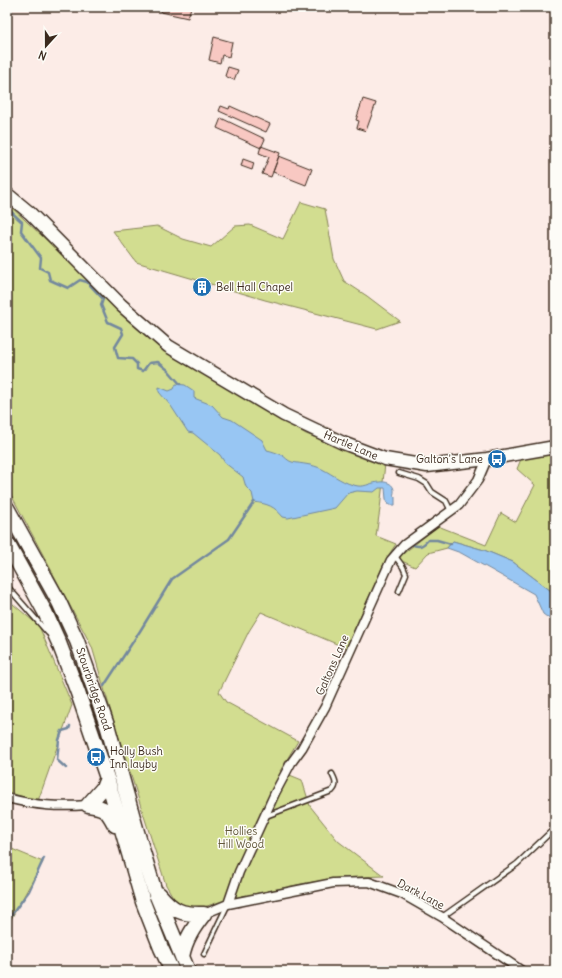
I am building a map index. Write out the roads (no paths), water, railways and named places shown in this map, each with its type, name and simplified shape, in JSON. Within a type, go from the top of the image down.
[{"type":"highway","name":"Stourbridge Road","points":[[7,508],[59,602],[77,641],[108,728],[154,889],[188,971]]},
{"type":"highway","name":"Stourbridge Road","points":[[7,543],[45,612],[59,643],[107,778],[122,835],[145,908],[172,971]]},
{"type":"highway","points":[[88,805],[103,788],[107,778]]},
{"type":"highway","points":[[88,805],[103,808],[108,812],[122,835]]},
{"type":"highway","points":[[154,889],[165,902],[177,912],[190,915],[204,914]]},
{"type":"highway","points":[[182,957],[185,944],[191,931],[204,914]]},
{"type":"main road","name":"Hartle Lane","points":[[7,194],[30,213],[121,305],[168,346],[284,415],[343,443],[385,459],[427,466],[487,459],[555,447]]},
{"type":"street","name":"Galtons Lane","points":[[228,904],[239,872],[266,816],[275,793],[290,764],[302,748],[325,707],[391,560],[404,545],[459,505],[478,480],[487,459]]},
{"type":"street","points":[[7,798],[34,805],[62,807],[88,805]]},
{"type":"street","name":"Dark Lane","points":[[204,914],[228,904],[333,883],[369,882],[402,894],[442,917],[522,971]]},
{"type":"lane","points":[[399,473],[419,479],[426,484],[432,492],[446,501],[451,511]]},
{"type":"lane","points":[[395,556],[406,574],[399,591]]},
{"type":"lane","points":[[7,586],[59,643]]},
{"type":"lane","points":[[266,816],[332,791],[336,784],[332,774]]},
{"type":"lane","points":[[442,917],[517,864],[555,828]]},
{"type":"lane","points":[[204,954],[228,904]]},
{"type":"water","points":[[176,384],[185,385],[194,391],[194,398],[212,405],[223,417],[232,420],[262,440],[267,450],[282,455],[288,460],[318,467],[353,485],[361,486],[380,482],[389,483],[394,489],[393,496],[395,497],[395,505],[389,505],[386,499],[385,488],[379,488],[374,492],[357,491],[348,493],[335,508],[288,518],[283,517],[277,510],[270,506],[254,502],[252,493],[246,487],[243,477],[225,463],[220,455],[193,433],[188,432],[171,406],[159,392],[159,387],[169,391],[174,389]]},
{"type":"water","points":[[453,541],[484,550],[513,562],[555,594],[555,623],[543,614],[534,594],[461,553],[447,548]]},
{"type":"waterway","points":[[7,208],[22,222],[21,231],[41,258],[40,268],[48,272],[50,280],[68,288],[80,280],[87,282],[103,299],[101,305],[108,322],[121,328],[123,334],[115,347],[118,358],[132,359],[137,364],[137,369],[143,371],[149,363],[158,362],[168,370],[180,384]]},
{"type":"waterway","points":[[104,686],[172,579],[229,539],[254,502]]},
{"type":"waterway","points":[[411,544],[421,546],[428,540],[437,540],[451,544]]},
{"type":"waterway","points":[[66,768],[57,760],[59,740],[62,731],[69,729],[70,726]]},
{"type":"waterway","points":[[7,921],[29,891],[44,858]]},
{"type":"place","name":"Bell Hall Chapel","points":[[202,287]]},
{"type":"place","name":"Galton's Lane","points":[[497,459]]},
{"type":"place","name":"Holly Bush Inn layby","points":[[96,757]]},
{"type":"park label","name":"Hollies Hill Wood","points":[[241,837]]}]
